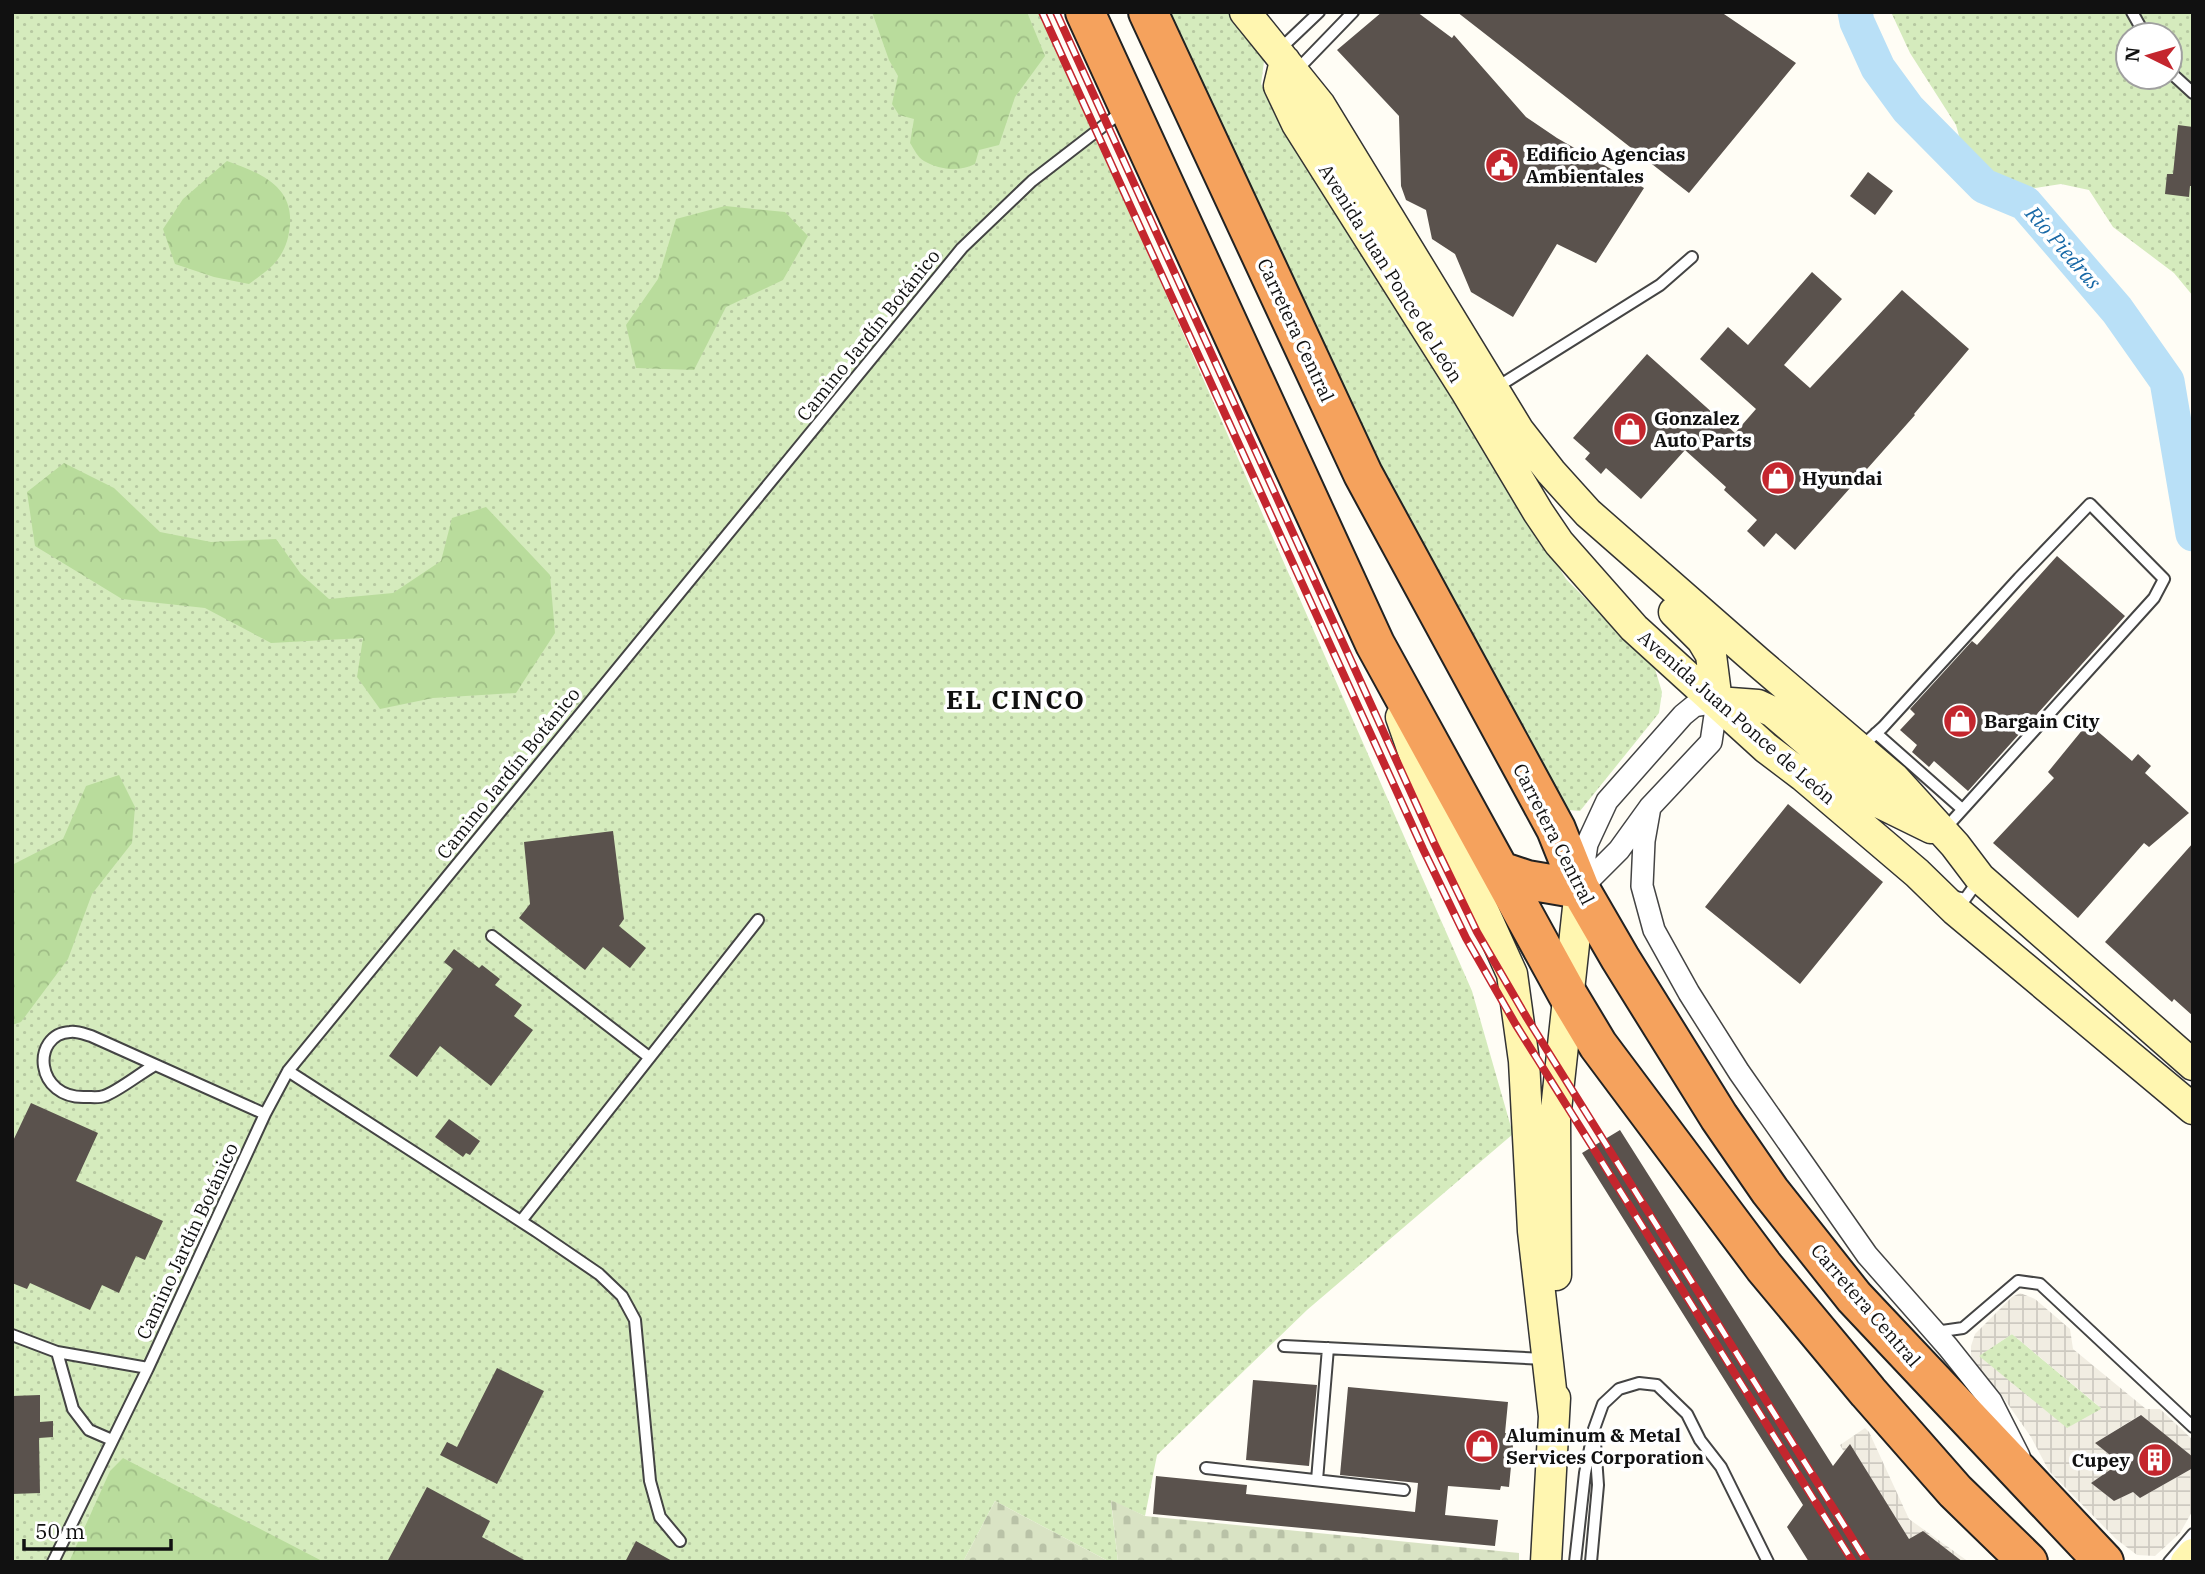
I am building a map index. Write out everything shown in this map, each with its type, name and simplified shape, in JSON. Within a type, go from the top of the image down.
[{"type":"highway","points":[[1085,12],[1375,644],[1598,1045],[1764,1267],[1955,1491],[2028,1562]]},
{"type":"highway","name":"Carretera Central","points":[[1148,12],[1363,474],[1556,829],[1580,889],[1688,1069],[1770,1191],[1854,1297],[2104,1562]]},
{"type":"highway","points":[[1500,871],[1527,880],[1580,889]]},
{"type":"street","name":"Avenida Juan Ponce de León","points":[[1245,12],[1320,105],[1484,397],[1559,543],[1634,628],[1766,748],[1803,776],[2193,1109]]},
{"type":"street","name":"Avenida Juan Ponce de León","points":[[1484,397],[1519,431],[1588,513],[1868,740],[1895,779],[1955,845],[1980,878],[2191,1062]]},
{"type":"street","points":[[1580,889],[1619,850],[1650,807],[1711,742],[1717,702],[1711,655],[1702,640],[1604,540],[1588,513]]},
{"type":"street","points":[[1375,644],[1420,771],[1512,974],[1524,1061],[1533,1231],[1554,1416]]},
{"type":"street","points":[[1546,1562],[1558,1334],[1554,1239],[1555,1119],[1587,844],[1607,801],[1694,706],[1717,702],[1758,705],[1773,712],[1878,802],[1943,833]]},
{"type":"street","points":[[1650,807],[1644,841],[1642,886],[1654,930],[1689,993],[1796,1156],[1867,1255],[1991,1401],[2038,1492]]},
{"type":"street","points":[[2186,1562],[2193,1554]]},
{"type":"lane","points":[[1285,62],[1319,12]]},
{"type":"lane","points":[[1285,62],[1353,12]]},
{"type":"lane","name":"Camino Jardín Botánico","points":[[53,1562],[148,1368],[265,1114],[288,1071],[962,248],[1032,181],[1129,106]]},
{"type":"lane","points":[[1484,397],[1660,285],[1692,257]]},
{"type":"lane","points":[[1943,833],[2154,598],[2164,579],[2090,504],[1868,740],[1962,809]]},
{"type":"lane","points":[[1938,894],[1965,899],[1980,878]]},
{"type":"lane","points":[[521,1221],[758,920]]},
{"type":"lane","points":[[492,936],[649,1058]]},
{"type":"lane","points":[[155,1065],[104,1096],[77,1098],[54,1088],[44,1074],[44,1057],[48,1043],[60,1033],[72,1031],[91,1036],[265,1114]]},
{"type":"lane","points":[[288,1071],[521,1221],[599,1274],[622,1296],[635,1320],[650,1480],[660,1517],[680,1541]]},
{"type":"lane","points":[[1935,1332],[1963,1328],[2018,1281],[2040,1284],[2193,1427]]},
{"type":"lane","points":[[12,1335],[57,1352],[148,1368]]},
{"type":"lane","points":[[1284,1346],[1548,1360]]},
{"type":"lane","points":[[1317,1480],[1328,1348]]},
{"type":"lane","points":[[57,1352],[73,1409],[89,1430],[112,1440]]},
{"type":"lane","points":[[1574,1562],[1583,1483],[1594,1429],[1604,1404],[1619,1389],[1639,1383],[1657,1385],[1687,1414],[1700,1440],[1721,1467],[1768,1562]]},
{"type":"lane","points":[[1591,1562],[1598,1485],[1594,1429]]},
{"type":"lane","points":[[1206,1468],[1404,1490]]},
{"type":"lane","points":[[2169,1562],[2193,1534]]},
{"type":"green space","points":[[12,12],[1042,12],[1472,991],[1513,1134],[1307,1310],[1157,1455],[1145,1516],[1111,1501],[1118,1562],[1110,1562],[995,1501],[963,1562],[12,1562]]},
{"type":"green space","points":[[872,12],[1027,12],[1045,56],[1015,97],[999,145],[979,150],[975,164],[963,168],[943,168],[920,158],[910,143],[914,119],[899,115],[892,104],[898,76],[889,60]]},
{"type":"green space","points":[[1167,12],[1230,12],[1265,54],[1261,84],[1283,124],[1566,579],[1655,669],[1662,692],[1659,713],[1580,811],[1568,810],[1405,519]]},
{"type":"green space","points":[[1891,12],[2193,12],[2193,296],[2174,273],[2113,227],[2089,190],[2061,184],[1976,197],[1956,125],[1910,53]]},
{"type":"green space","points":[[227,161],[271,182],[286,199],[289,211],[289,233],[283,251],[272,266],[249,284],[214,277],[175,264],[163,229],[183,199]]},
{"type":"green space","points":[[725,206],[785,212],[808,236],[783,280],[726,307],[694,370],[636,368],[626,325],[658,279],[676,219]]},
{"type":"green space","points":[[64,463],[114,488],[160,532],[211,542],[276,539],[301,574],[329,599],[393,593],[441,561],[452,518],[486,507],[550,575],[555,633],[516,693],[433,698],[380,709],[357,677],[363,638],[271,643],[205,608],[122,599],[35,546],[27,492]]},
{"type":"green space","points":[[119,775],[135,807],[132,843],[92,894],[68,959],[21,1022],[12,1025],[12,865],[63,839],[86,786]]},
{"type":"green space","points":[[2012,1334],[2102,1409],[2067,1429],[1978,1356]]},
{"type":"green space","points":[[123,1458],[324,1562],[69,1562],[110,1471]]},
{"type":"green space","points":[[1111,1500],[1145,1516],[1519,1553],[1519,1562],[1118,1562]]},
{"type":"green space","points":[[995,1501],[1110,1562],[963,1562]]},
{"type":"shaded area","points":[[2020,1293],[2035,1299],[2070,1329],[2073,1349],[2146,1409],[2160,1409],[2193,1440],[2193,1457],[2140,1415],[2095,1443],[2120,1463],[2091,1483],[2114,1501],[2133,1492],[2140,1498],[2193,1468],[2193,1510],[2180,1533],[2155,1556],[2137,1555],[2116,1539],[2049,1471],[2031,1437],[1971,1356],[1975,1334],[2012,1297]],"holes":[[[2012,1334],[2101,1408],[2067,1428],[1979,1356]]]},
{"type":"shaded area","points":[[1865,1428],[1909,1519],[1969,1562],[1908,1562],[1840,1445]]},
{"type":"building","name":"Edificio Agencias Ambientales","points":[[1382,12],[1417,12],[1452,38],[1454,35],[1526,117],[1644,188],[1596,263],[1557,244],[1513,317],[1471,292],[1455,254],[1432,239],[1426,210],[1406,200],[1401,186],[1399,116],[1337,50]]},
{"type":"building","points":[[1457,12],[1721,12],[1796,63],[1689,193]]},
{"type":"building","points":[[2178,125],[2193,127],[2193,186],[2190,186],[2189,197],[2165,194],[2167,174],[2173,174]]},
{"type":"building","points":[[1868,172],[1893,191],[1875,215],[1850,196]]},
{"type":"building","points":[[1812,272],[1842,299],[1784,365],[1810,388],[1902,290],[1969,349],[1915,415],[1795,550],[1776,533],[1764,547],[1747,531],[1757,520],[1685,450],[1641,499],[1606,468],[1601,474],[1585,459],[1590,453],[1573,438],[1647,354],[1735,433],[1756,409],[1700,359],[1728,327],[1748,345]]},
{"type":"building","points":[[2057,556],[2125,616],[1968,791],[1934,761],[1929,767],[1912,752],[1917,745],[1900,730],[1915,714],[1910,709],[1972,641],[1977,645]]},
{"type":"building","points":[[2088,723],[2132,761],[2138,754],[2151,766],[2145,773],[2189,813],[2149,847],[2144,843],[2078,918],[1993,843],[2054,778],[2048,772]]},
{"type":"building","points":[[1788,804],[1883,882],[1800,984],[1705,907]]},
{"type":"building","points":[[613,831],[624,919],[619,926],[646,948],[630,968],[603,947],[585,970],[519,918],[530,904],[524,842]]},
{"type":"building","points":[[2193,843],[2193,1016],[2174,999],[2172,1002],[2105,942]]},
{"type":"building","points":[[454,949],[479,968],[482,965],[500,979],[495,985],[522,1005],[514,1016],[533,1030],[491,1086],[440,1046],[417,1077],[389,1056],[453,969],[444,962]]},
{"type":"building","points":[[31,1103],[98,1133],[76,1181],[163,1221],[145,1260],[136,1256],[119,1293],[102,1285],[90,1310],[30,1283],[27,1289],[12,1283],[12,1143]]},
{"type":"building","points":[[449,1119],[480,1141],[470,1155],[466,1153],[463,1157],[435,1137]]},
{"type":"building","points":[[1620,1130],[1833,1466],[1850,1444],[1909,1539],[1923,1531],[1963,1562],[1809,1562],[1787,1527],[1803,1505],[1582,1153]]},
{"type":"building","points":[[497,1368],[544,1391],[497,1484],[440,1455],[447,1442],[457,1447]]},
{"type":"building","points":[[1253,1380],[1317,1385],[1309,1466],[1246,1460]]},
{"type":"building","points":[[1348,1387],[1508,1402],[1505,1433],[1514,1435],[1509,1487],[1501,1486],[1500,1490],[1448,1486],[1445,1515],[1498,1520],[1495,1546],[1153,1514],[1156,1476],[1247,1485],[1246,1494],[1415,1512],[1418,1483],[1340,1475]]},
{"type":"building","points":[[40,1395],[40,1422],[53,1421],[53,1437],[39,1438],[40,1493],[12,1494],[12,1396]]},
{"type":"building","name":"Cupey","points":[[2141,1415],[2193,1457],[2193,1468],[2140,1498],[2133,1492],[2114,1501],[2091,1483],[2120,1463],[2095,1443]]},
{"type":"building","points":[[427,1487],[490,1521],[482,1537],[528,1562],[387,1562]]},
{"type":"building","points":[[636,1541],[674,1562],[625,1562]]},
{"type":"waterway","name":"Río Piedras","points":[[1855,12],[1878,68],[1908,109],[1984,186],[2025,203],[2117,310],[2167,381],[2193,534]]},
{"type":"railway","points":[[1042,12],[1466,938],[1516,1025],[1853,1562]]},
{"type":"railway","points":[[1056,12],[1477,932],[1527,1018],[1867,1562]]},
{"type":"place","name":"Edificio Agencias Ambientales","points":[[1502,165]]},
{"type":"place","name":"Gonzalez Auto Parts","points":[[1630,429]]},
{"type":"place","name":"Hyundai","points":[[1778,478]]},
{"type":"place","name":"Bargain City","points":[[1960,721]]},
{"type":"place","name":"Aluminum & Metal Services Corporation","points":[[1482,1446]]},
{"type":"place","name":"Cupey","points":[[2155,1460]]},
{"type":"district","name":"EL CINCO","points":[[1016,700]]}]
